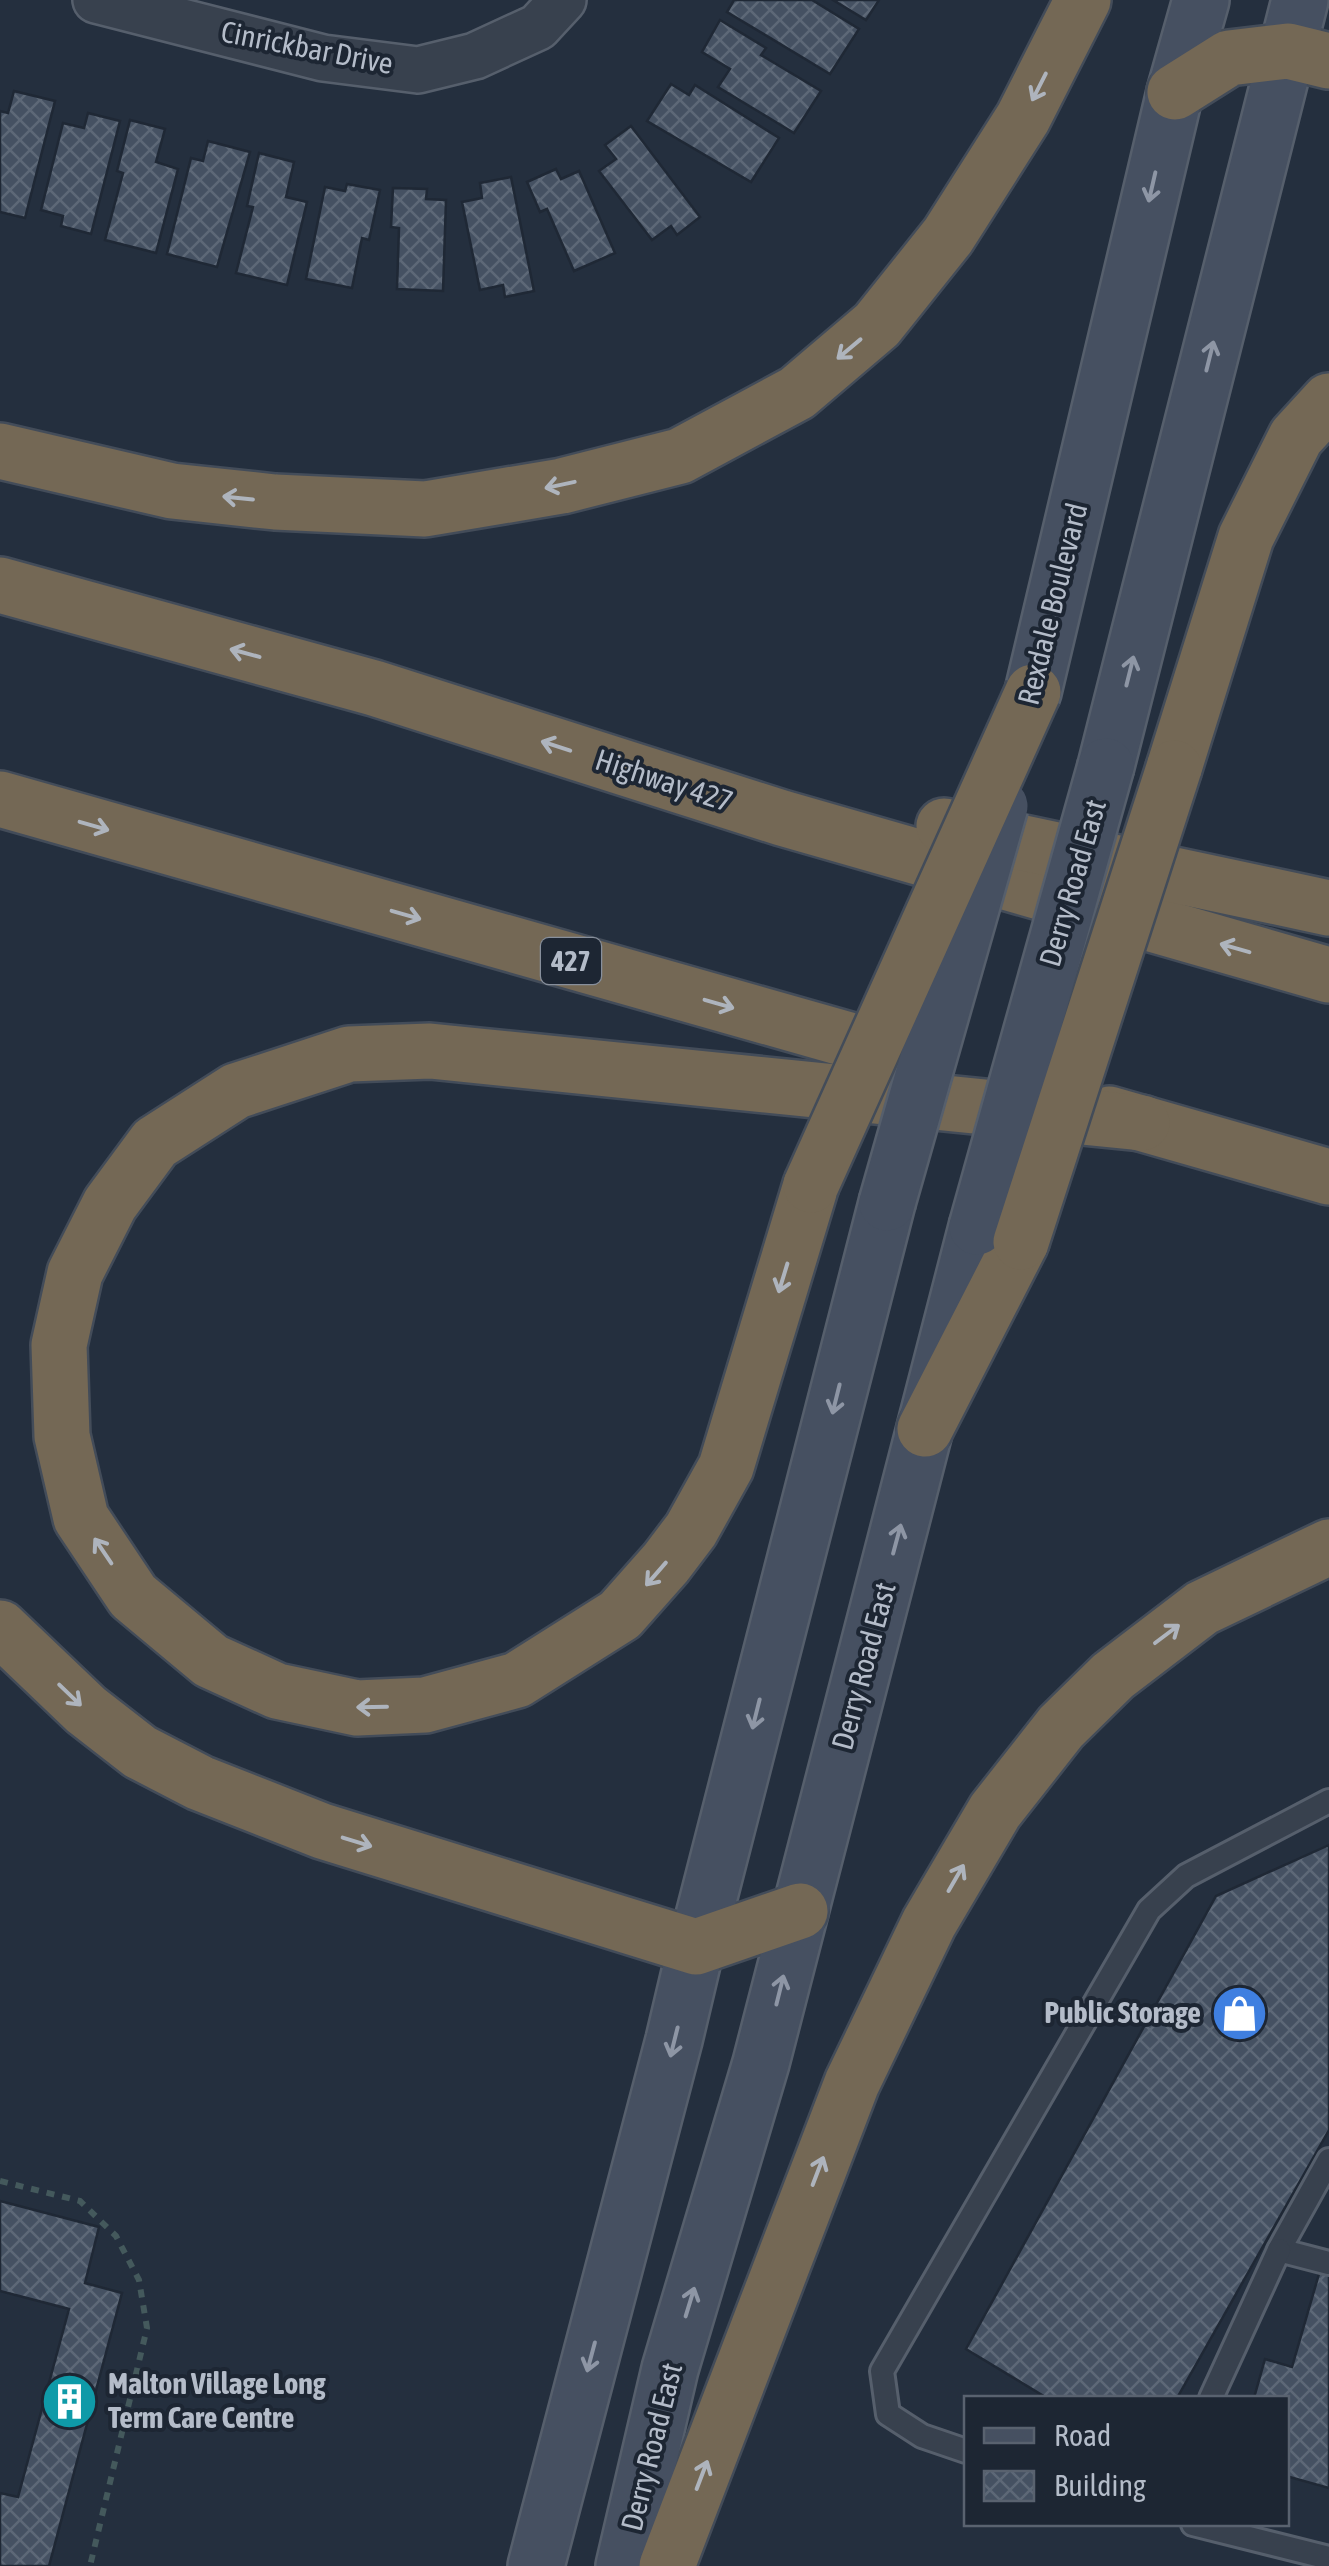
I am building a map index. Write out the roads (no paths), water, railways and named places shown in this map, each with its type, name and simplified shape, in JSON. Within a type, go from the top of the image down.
[{"type":"highway","points":[[0,451],[172,491],[275,502],[426,509],[562,486],[680,456],[797,393],[877,325],[948,236],[1024,118],[1083,0]]},
{"type":"highway","points":[[1175,92],[1229,58],[1306,37]]},
{"type":"highway","points":[[925,1430],[1174,768],[1246,537],[1296,437],[1329,401]]},
{"type":"highway","name":"Highway 427","points":[[0,586],[374,688],[782,818],[1329,975]]},
{"type":"highway","points":[[1032,692],[811,1185],[726,1466],[691,1530],[620,1615],[517,1680],[425,1705],[357,1708],[277,1691],[211,1661],[133,1596],[80,1518],[62,1436],[59,1345],[75,1273],[110,1204],[156,1143],[236,1091],[349,1054],[430,1052],[1142,1124]]},
{"type":"highway","name":"427","points":[[0,800],[1329,1176]]},
{"type":"highway","points":[[782,818],[886,814],[1329,908]]},
{"type":"highway","points":[[667,2566],[852,2083],[929,1923],[995,1810],[1061,1727],[1113,1676],[1202,1608],[1329,1547]]},
{"type":"highway","points":[[0,1628],[86,1710],[140,1752],[200,1784],[322,1831],[696,1947],[800,1911]]},
{"type":"main road","name":"Rexdale Boulevard","points":[[696,1947],[887,1203],[1032,692],[1175,92],[1201,0]]},
{"type":"main road","name":"Derry Road East","points":[[999,1235],[1106,766],[1306,37]]},
{"type":"main road","name":"Derry Road East","points":[[624,2566],[670,2369],[761,2063],[925,1430]]},
{"type":"main road","points":[[536,2566],[696,1947]]},
{"type":"street","name":"Cinrickbar Drive","points":[[96,0],[323,58],[418,70],[476,56],[538,27],[562,0]]},
{"type":"lane","points":[[964,2450],[922,2436],[888,2414],[882,2371],[1150,1910],[1186,1876],[1329,1802]]},
{"type":"lane","points":[[1212,2396],[1279,2250],[1329,2160]]},
{"type":"lane","points":[[1279,2250],[1329,2263]]},
{"type":"lane","points":[[1201,2526],[1329,2558]]},
{"type":"place","name":"Public Storage","points":[[1240,2013]]},
{"type":"place","name":"Malton Village Long Term Care Centre","points":[[69,2401]]}]
